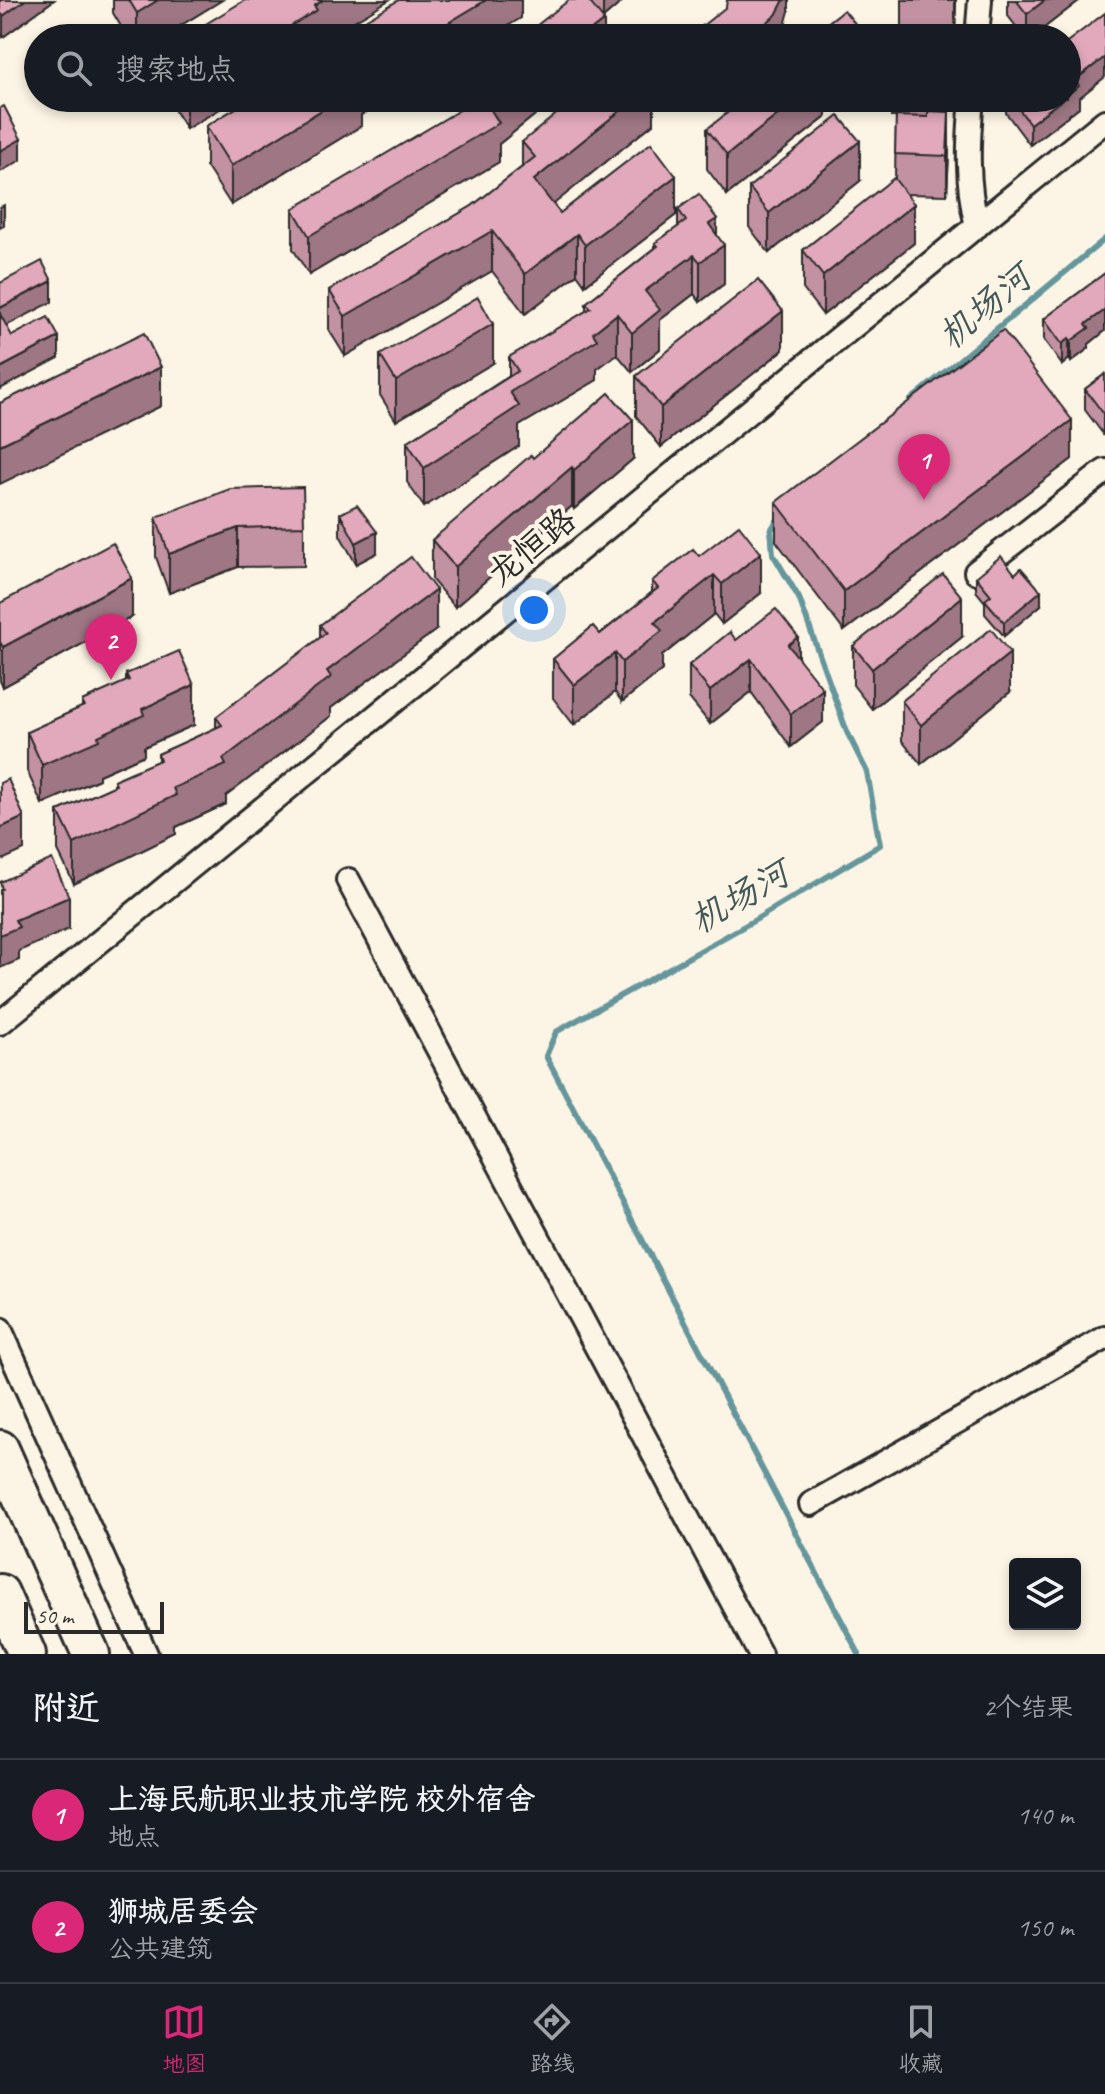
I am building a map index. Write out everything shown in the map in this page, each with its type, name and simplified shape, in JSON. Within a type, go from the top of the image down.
[{"type":"main road","points":[[0,1449],[91,1654]]},
{"type":"main road","points":[[0,1593],[27,1654]]},
{"type":"street","points":[[978,24],[980,0]]},
{"type":"street","points":[[971,112],[968,179],[977,226]]},
{"type":"street","name":"龙恒路","points":[[0,1023],[1105,121]]},
{"type":"street","points":[[976,572],[1105,471]]},
{"type":"street","points":[[348,880],[760,1654]]},
{"type":"street","points":[[0,1329],[146,1654]]},
{"type":"street","points":[[811,1504],[1105,1338]]},
{"type":"building","points":[[0,0],[25,0],[3,16]]},
{"type":"building","points":[[129,0],[158,0],[137,13]]},
{"type":"building","points":[[245,0],[323,0],[314,6],[317,10],[294,24],[206,24]]},
{"type":"building","points":[[399,0],[486,0],[446,24],[358,24]]},
{"type":"building","points":[[569,0],[588,0],[604,20],[599,24],[539,24]]},
{"type":"building","points":[[727,0],[784,0],[776,15],[765,24],[705,24],[726,7]]},
{"type":"building","points":[[1016,0],[1045,0],[1027,14]]},
{"type":"building","points":[[844,10],[855,24],[826,24]]},
{"type":"building","points":[[1105,13],[1105,57],[1081,75],[1081,31]]},
{"type":"building","points":[[4,106],[21,139],[0,151],[0,108]]},
{"type":"building","points":[[230,112],[318,112],[231,166],[206,126]]},
{"type":"building","points":[[456,112],[492,112],[499,123],[309,236],[293,209]]},
{"type":"building","points":[[559,112],[619,112],[534,180],[560,213],[651,143],[676,176],[585,245],[577,234],[525,274],[492,231],[345,316],[329,290],[472,206],[535,157],[522,142]]},
{"type":"building","points":[[728,112],[781,112],[727,155],[707,129]]},
{"type":"building","points":[[928,112],[949,112],[947,156],[895,154],[896,116],[928,117]]},
{"type":"building","points":[[1021,112],[1046,112],[1030,124]]},
{"type":"building","points":[[839,116],[860,141],[769,213],[749,187]]},
{"type":"building","points":[[894,178],[914,204],[823,276],[803,250]]},
{"type":"building","points":[[699,194],[717,219],[709,224],[724,245],[700,262],[694,255],[645,291],[660,310],[632,333],[617,314],[593,333],[597,340],[510,392],[519,406],[424,468],[407,442],[518,371],[509,357],[591,308],[586,303],[658,246],[655,243],[686,221],[678,209]]},
{"type":"building","points":[[42,261],[52,281],[0,308],[0,283]]},
{"type":"building","points":[[1105,273],[1105,310],[1086,324],[1089,328],[1062,344],[1044,319]]},
{"type":"building","points":[[758,280],[783,311],[661,407],[636,376]]},
{"type":"building","points":[[478,297],[493,324],[396,381],[380,355]]},
{"type":"building","points":[[0,314],[12,336],[48,317],[59,337],[0,368]]},
{"type":"building","points":[[1003,330],[1072,420],[844,591],[776,502]]},
{"type":"building","points":[[144,333],[161,367],[0,445],[0,403]]},
{"type":"building","points":[[1105,374],[1105,412],[1103,413],[1085,389]]},
{"type":"building","points":[[609,393],[633,420],[574,470],[572,467],[455,567],[432,540]]},
{"type":"building","points":[[303,487],[304,526],[238,528],[169,554],[156,517],[230,489]]},
{"type":"building","points":[[357,505],[377,532],[356,543],[340,514]]},
{"type":"building","points":[[739,525],[761,553],[722,584],[714,575],[655,622],[662,631],[622,662],[615,653],[574,685],[553,659],[593,626],[600,634],[658,588],[652,581],[693,549],[699,556]]},
{"type":"building","points":[[113,543],[132,578],[3,647],[0,642],[0,603]]},
{"type":"building","points":[[1001,556],[1015,574],[1021,568],[1041,591],[1004,622],[985,600],[991,595],[976,577]]},
{"type":"building","points":[[411,557],[436,590],[327,671],[331,677],[223,759],[226,765],[173,788],[176,795],[74,844],[58,811],[116,785],[114,780],[160,760],[158,754],[222,725],[216,717],[326,633],[320,625]]},
{"type":"building","points":[[943,574],[962,597],[872,669],[853,646]]},
{"type":"building","points":[[776,609],[798,637],[788,645],[823,689],[791,714],[751,659],[710,691],[689,665],[730,632],[736,640]]},
{"type":"building","points":[[991,629],[1010,653],[921,725],[902,701]]},
{"type":"building","points":[[179,651],[194,685],[142,709],[144,715],[98,736],[99,740],[42,765],[27,732],[84,706],[82,701],[129,680],[126,674]]},
{"type":"building","points":[[8,779],[24,817],[0,828],[0,783]]},
{"type":"building","points":[[52,859],[69,897],[15,920],[19,927],[0,935],[0,882]]},
{"type":"waterway","name":"机场河","points":[[911,400],[1105,239]]},
{"type":"waterway","name":"机场河","points":[[780,516],[771,530],[773,554],[799,598],[847,732],[867,772],[880,845],[755,920],[556,1032],[546,1056],[859,1654]]},
{"type":"place","name":"上海民航职业技术学院 校外宿舍","points":[[924,500]]},
{"type":"place","name":"狮城居委会","points":[[111,680]]}]
